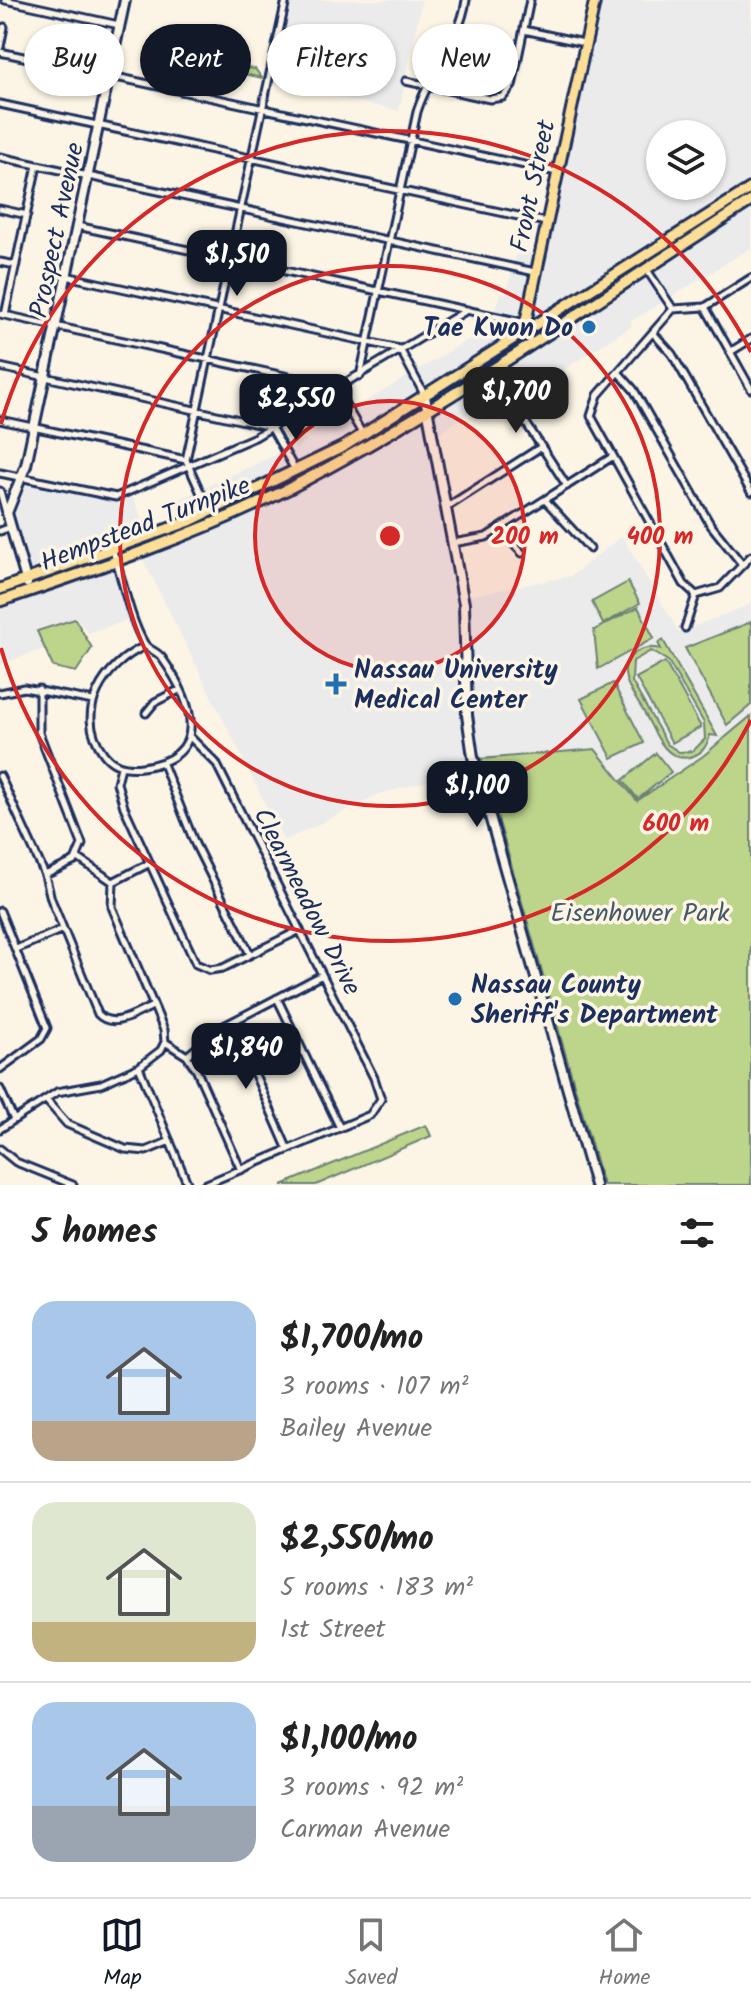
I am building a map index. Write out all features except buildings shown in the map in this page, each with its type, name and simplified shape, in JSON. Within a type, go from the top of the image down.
[{"type":"main road","name":"Prospect Avenue","points":[[120,24],[125,0]]},
{"type":"main road","name":"Front Street","points":[[520,350],[595,0]]},
{"type":"main road","name":"Prospect Avenue","points":[[7,513],[22,477],[34,427],[105,96]]},
{"type":"main road","name":"Hempstead Turnpike","points":[[0,589],[214,523],[284,490],[428,409],[520,350],[751,188]]},
{"type":"main road","name":"Hempstead Turnpike","points":[[0,601],[114,556],[296,472],[425,397],[525,328],[751,201]]},
{"type":"main road","points":[[425,397],[464,604],[472,750],[595,1185]]},
{"type":"main road","points":[[7,513],[29,591]]},
{"type":"street","points":[[5,0],[115,24]]},
{"type":"street","points":[[210,512],[188,463],[286,0]]},
{"type":"street","points":[[461,24],[466,0]]},
{"type":"street","points":[[518,55],[530,0]]},
{"type":"street","points":[[4,27],[0,49],[24,55]]},
{"type":"street","points":[[524,30],[585,43]]},
{"type":"street","points":[[124,78],[558,172]]},
{"type":"street","points":[[406,81],[412,82]]},
{"type":"street","points":[[360,376],[422,96]]},
{"type":"street","points":[[476,96],[490,99],[498,96]]},
{"type":"street","points":[[0,104],[547,222]]},
{"type":"street","points":[[0,157],[536,273]]},
{"type":"street","points":[[37,165],[2,315],[337,390],[363,435]]},
{"type":"street","points":[[0,209],[27,215]]},
{"type":"street","points":[[77,226],[467,310],[525,328]]},
{"type":"street","points":[[0,262],[16,265]]},
{"type":"street","points":[[642,264],[673,309]]},
{"type":"street","points":[[66,276],[402,351],[425,397]]},
{"type":"street","points":[[696,595],[684,584],[593,422],[591,410],[598,395],[673,309],[705,307],[751,278]]},
{"type":"street","points":[[705,307],[751,389]]},
{"type":"street","points":[[0,473],[116,497],[271,427],[467,310]]},
{"type":"street","points":[[653,333],[672,354],[751,491]]},
{"type":"street","points":[[730,352],[751,339]]},
{"type":"street","points":[[0,367],[271,427],[296,472]]},
{"type":"street","points":[[491,368],[567,486]]},
{"type":"street","points":[[618,372],[634,390],[710,524],[741,563]]},
{"type":"street","points":[[0,420],[188,463]]},
{"type":"street","points":[[447,507],[541,447]]},
{"type":"street","points":[[453,543],[486,537],[612,457]]},
{"type":"street","points":[[0,491],[7,513]]},
{"type":"street","points":[[545,500],[590,549]]},
{"type":"street","points":[[0,531],[11,527]]},
{"type":"street","points":[[499,529],[522,553]]},
{"type":"street","points":[[114,556],[145,646],[162,658],[191,715],[191,738],[183,751],[163,764],[121,767],[104,754],[96,739],[93,701],[112,666],[145,646]]},
{"type":"street","points":[[696,595],[720,588],[751,556]]},
{"type":"street","points":[[685,628],[696,595]]},
{"type":"street","points":[[0,693],[24,688],[39,689],[93,701]]},
{"type":"street","points":[[39,689],[39,733],[82,844],[78,858],[45,875]]},
{"type":"street","points":[[146,713],[155,702],[179,690]]},
{"type":"street","name":"Clearmeadow Drive","points":[[191,738],[216,763],[380,1093],[374,1112],[204,1185]]},
{"type":"street","points":[[163,764],[202,860],[250,954]]},
{"type":"street","points":[[121,767],[119,792],[148,864],[196,964],[215,970],[300,930]]},
{"type":"street","points":[[0,776],[3,791],[45,875],[63,929],[101,1018],[117,1021],[153,1006]]},
{"type":"street","points":[[78,858],[113,882]]},
{"type":"street","points":[[113,882],[148,864]]},
{"type":"street","points":[[0,1129],[67,1088],[101,1084],[139,1067],[161,1050],[165,1042],[164,1030],[112,907],[113,882]]},
{"type":"street","points":[[0,911],[47,1030],[41,1039],[0,1069]]},
{"type":"street","points":[[16,949],[63,929]]},
{"type":"street","points":[[187,1056],[209,1035],[322,975]]},
{"type":"street","points":[[277,998],[340,1128]]},
{"type":"street","points":[[232,1022],[288,1150]]},
{"type":"street","points":[[165,1042],[187,1056],[241,1170]]},
{"type":"street","points":[[139,1067],[188,1185]]},
{"type":"street","points":[[0,1089],[14,1120]]},
{"type":"street","points":[[46,1100],[67,1124],[125,1149],[146,1151],[170,1141]]},
{"type":"street","points":[[0,1149],[16,1162],[73,1185]]},
{"type":"shaded area","points":[[290,0],[422,0],[417,24],[412,24],[412,48],[399,111],[331,96],[396,96],[396,24],[285,24]]},
{"type":"shaded area","points":[[595,0],[751,0],[751,188],[523,334]]},
{"type":"shaded area","points":[[751,203],[751,248],[630,322],[632,326],[564,369],[571,380],[538,401],[510,357]]},
{"type":"shaded area","points":[[517,250],[536,254],[520,331],[364,431],[296,467],[173,523],[166,505],[286,450],[479,333],[466,312],[493,317],[500,293],[506,294]]},
{"type":"shaded area","points":[[490,370],[502,388],[437,435],[431,409]]},
{"type":"shaded area","name":"Nassau University Medical Center","points":[[424,414],[452,547],[474,769],[380,794],[284,841],[141,555]]},
{"type":"shaded area","points":[[27,484],[116,500],[132,495],[148,534],[31,574],[13,516]]},
{"type":"shaded area","points":[[622,536],[679,632],[751,604],[751,716],[703,756],[637,801],[595,749],[481,759],[471,715],[469,596],[571,576]]},
{"type":"shaded area","points":[[116,561],[136,618],[88,633],[77,618],[41,629],[49,647],[0,665],[0,601]]},
{"type":"green space","points":[[251,68],[255,69],[262,78],[251,76]]},
{"type":"green space","points":[[628,582],[640,603],[603,624],[592,602]]},
{"type":"green space","points":[[638,607],[654,638],[598,669],[594,630]]},
{"type":"green space","points":[[75,619],[92,648],[76,672],[53,667],[37,631]]},
{"type":"green space","points":[[751,622],[751,705],[727,725],[685,648]]},
{"type":"green space","points":[[663,640],[717,736],[710,735],[703,749],[690,757],[674,755],[661,744],[626,679],[629,658],[647,648],[661,649],[658,643]],"holes":[[[651,651],[668,661],[704,723],[705,739],[693,751],[679,752],[667,744],[632,682],[633,661]]]},
{"type":"green space","points":[[665,662],[701,727],[672,743],[636,678]]},
{"type":"green space","points":[[613,683],[644,743],[612,758],[581,699]]},
{"type":"green space","name":"Eisenhower Park","points":[[751,716],[751,1185],[603,1185],[481,759],[595,749],[637,801],[703,756]]},
{"type":"green space","points":[[656,753],[671,772],[638,799],[623,780]]},
{"type":"green space","points":[[426,1125],[431,1136],[316,1185],[282,1185]]},
{"type":"place","name":"Tae Kwon Do","points":[[589,327]]},
{"type":"place","name":"Nassau University Medical Center","points":[[336,684]]},
{"type":"place","name":"Nassau County Sheriff's Department","points":[[455,999]]}]
